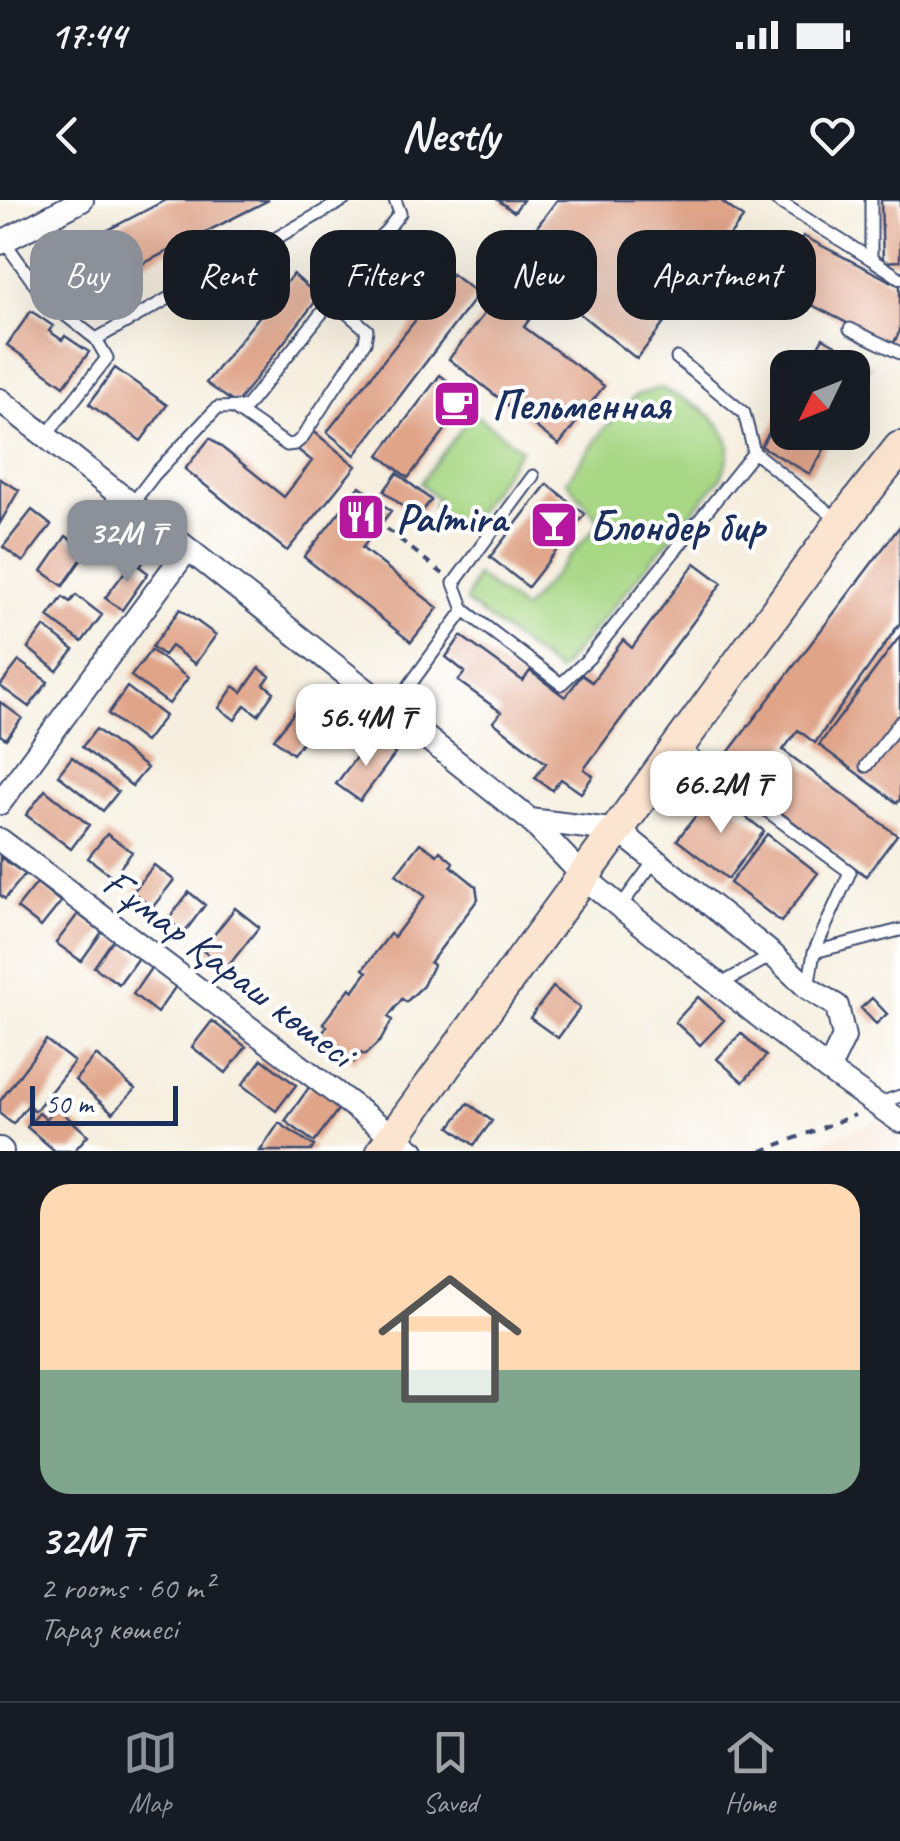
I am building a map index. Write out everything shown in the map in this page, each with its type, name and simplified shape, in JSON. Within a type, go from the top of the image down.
[{"type":"main road","points":[[397,1146],[585,878],[841,523],[900,448]]},
{"type":"street","points":[[2,242],[82,200]]},
{"type":"street","points":[[0,400],[530,820],[585,878],[620,907],[828,1070],[900,1121]]},
{"type":"street","points":[[0,803],[187,550]]},
{"type":"street","points":[[530,820],[619,831],[773,955],[808,988],[837,1006],[844,1036],[828,1070]]},
{"type":"street","name":"Ғұмар Қараш көшесі","points":[[0,840],[397,1146]]},
{"type":"lane","points":[[96,339],[344,200]]},
{"type":"lane","points":[[387,230],[400,213],[396,200]]},
{"type":"lane","points":[[776,200],[900,278]]},
{"type":"lane","points":[[871,200],[871,260]]},
{"type":"lane","points":[[2,242],[46,300],[96,339],[107,358],[46,437]]},
{"type":"lane","points":[[131,505],[217,408],[246,407],[316,320]]},
{"type":"lane","points":[[235,409],[287,445],[295,444],[364,342],[367,330],[355,320]]},
{"type":"lane","points":[[850,329],[900,352]]},
{"type":"lane","points":[[677,358],[744,413],[754,452],[841,523]]},
{"type":"lane","points":[[534,476],[454,583],[464,610],[561,684],[588,658],[754,452]]},
{"type":"lane","points":[[391,711],[464,610]]},
{"type":"lane","points":[[866,766],[900,722]]},
{"type":"lane","points":[[681,746],[850,872],[814,952],[808,988]]},
{"type":"lane","points":[[620,907],[655,860]]},
{"type":"lane","points":[[814,952],[900,930]]},
{"type":"lane","points":[[721,984],[773,955]]},
{"type":"lane","points":[[877,1104],[900,1096]]},
{"type":"path","points":[[387,529],[454,583]]},
{"type":"path","points":[[762,1151],[877,1104]]},
{"type":"shaded area","points":[[880,1119],[900,1134],[900,1151],[797,1151]]},
{"type":"green space","points":[[660,388],[703,410],[721,427],[729,448],[725,467],[721,478],[558,672],[466,602],[476,575],[523,610],[600,522],[567,481],[605,428],[636,395]]},
{"type":"green space","points":[[473,413],[521,449],[464,529],[433,507],[438,499],[420,483]]},
{"type":"building","points":[[166,200],[269,200],[210,230],[163,230],[163,254],[143,264],[143,230],[108,230]]},
{"type":"building","points":[[498,200],[523,200],[514,212]]},
{"type":"building","points":[[557,200],[720,200],[743,218],[734,230],[617,230],[617,320],[666,320],[637,359],[588,320],[597,320],[597,230],[534,230]]},
{"type":"building","points":[[881,200],[900,200],[900,261],[883,262]]},
{"type":"building","points":[[816,243],[900,286],[900,331],[892,346],[816,307]]},
{"type":"building","points":[[293,274],[310,289],[310,309],[236,404],[206,383],[256,320],[290,320]]},
{"type":"building","points":[[456,277],[476,292],[476,297],[355,455],[327,432],[416,320],[456,320]]},
{"type":"building","points":[[30,312],[30,320],[44,320],[53,326],[49,331],[62,340],[65,336],[89,352],[64,386],[7,345]]},
{"type":"building","points":[[479,320],[529,320],[524,327],[604,386],[559,445],[449,359]]},
{"type":"building","points":[[823,338],[844,350],[816,350]]},
{"type":"building","points":[[115,368],[167,405],[141,441],[89,404]]},
{"type":"building","points":[[440,375],[470,398],[408,478],[379,455]]},
{"type":"building","points":[[312,430],[356,466],[287,551],[185,469],[210,438],[284,497],[312,461],[297,449]]},
{"type":"building","points":[[770,431],[770,450],[824,450],[810,474],[761,446]]},
{"type":"building","points":[[397,473],[431,500],[417,518],[384,491]]},
{"type":"building","points":[[0,479],[19,490],[0,523]]},
{"type":"building","points":[[547,484],[585,514],[528,587],[490,557]]},
{"type":"building","points":[[360,486],[391,511],[362,548],[438,608],[411,642],[304,557]]},
{"type":"building","points":[[32,510],[51,525],[23,562],[3,547]]},
{"type":"building","points":[[900,526],[900,623],[815,743],[798,730],[783,750],[897,835],[866,876],[718,766]]},
{"type":"building","points":[[66,536],[87,551],[63,586],[42,571]]},
{"type":"building","points":[[136,557],[148,573],[122,610],[105,598]]},
{"type":"building","points":[[695,563],[722,583],[584,769],[593,776],[581,793],[561,779],[552,790],[535,778],[546,763],[493,722],[501,712],[458,681],[465,672],[446,657],[461,636],[523,681],[530,671],[565,697],[582,675],[592,682],[623,640],[632,648]]},
{"type":"building","points":[[76,595],[102,615],[82,642],[48,617],[63,597],[70,602]]},
{"type":"building","points":[[180,609],[216,635],[195,664],[171,646],[164,655],[152,647]]},
{"type":"building","points":[[44,627],[74,650],[57,671],[28,648]]},
{"type":"building","points":[[900,636],[900,799],[897,803],[819,745]]},
{"type":"building","points":[[151,650],[188,678],[169,704],[131,676]]},
{"type":"building","points":[[19,661],[48,682],[29,707],[0,686]]},
{"type":"building","points":[[259,668],[270,676],[264,684],[274,692],[258,715],[245,705],[235,720],[219,708],[234,686],[242,692]]},
{"type":"building","points":[[127,687],[165,716],[145,742],[108,714]]},
{"type":"building","points":[[311,690],[331,704],[293,754],[274,739]]},
{"type":"building","points":[[0,702],[22,718],[6,739],[0,735]]},
{"type":"building","points":[[96,729],[147,768],[132,786],[82,747]]},
{"type":"building","points":[[372,736],[395,754],[360,801],[336,784]]},
{"type":"building","points":[[72,757],[118,792],[103,811],[58,775]]},
{"type":"building","points":[[45,790],[89,825],[71,849],[26,815]]},
{"type":"building","points":[[714,792],[764,831],[728,879],[677,840]]},
{"type":"building","points":[[107,834],[132,852],[113,877],[88,858]]},
{"type":"building","points":[[767,834],[818,873],[781,922],[730,883]]},
{"type":"building","points":[[420,843],[437,855],[440,851],[453,862],[451,866],[476,886],[478,899],[430,963],[433,965],[423,986],[406,1002],[402,999],[388,1017],[392,1020],[381,1040],[354,1062],[320,1036],[327,1026],[323,1023],[350,988],[353,991],[367,972],[363,969],[390,934],[394,937],[425,896],[396,874]]},
{"type":"building","points":[[0,857],[25,874],[5,899],[0,895]]},
{"type":"building","points":[[154,865],[174,880],[152,908],[133,892]]},
{"type":"building","points":[[37,883],[61,902],[41,927],[17,908]]},
{"type":"building","points":[[189,892],[205,905],[184,933],[168,920]]},
{"type":"building","points":[[235,908],[259,927],[226,969],[202,950]]},
{"type":"building","points":[[78,914],[102,932],[81,961],[56,943]]},
{"type":"building","points":[[115,937],[140,955],[119,984],[94,967]]},
{"type":"building","points":[[151,968],[176,986],[157,1013],[133,994]]},
{"type":"building","points":[[553,987],[580,1008],[558,1038],[530,1018]]},
{"type":"building","points":[[698,997],[724,1020],[700,1045],[675,1022]]},
{"type":"building","points":[[872,998],[887,1014],[876,1024],[861,1008]]},
{"type":"building","points":[[212,1021],[246,1047],[226,1073],[192,1047]]},
{"type":"building","points":[[741,1033],[766,1056],[743,1082],[717,1059]]},
{"type":"building","points":[[46,1040],[74,1062],[35,1111],[28,1105],[13,1124],[0,1114],[0,1101]]},
{"type":"building","points":[[96,1055],[135,1089],[113,1113],[75,1080]]},
{"type":"building","points":[[262,1059],[296,1085],[276,1111],[242,1085]]},
{"type":"building","points":[[313,1082],[343,1103],[314,1142],[285,1121]]},
{"type":"building","points":[[468,1103],[492,1121],[474,1145],[450,1127]]},
{"type":"building","points":[[56,1107],[88,1135],[74,1151],[55,1151],[27,1127],[39,1113],[46,1119]]},
{"type":"building","points":[[279,1123],[314,1146],[311,1151],[260,1151]]},
{"type":"place","name":"Пельменная","points":[[457,404]]},
{"type":"place","name":"Palmira","points":[[361,517]]},
{"type":"place","name":"Блондер бир","points":[[554,525]]}]
